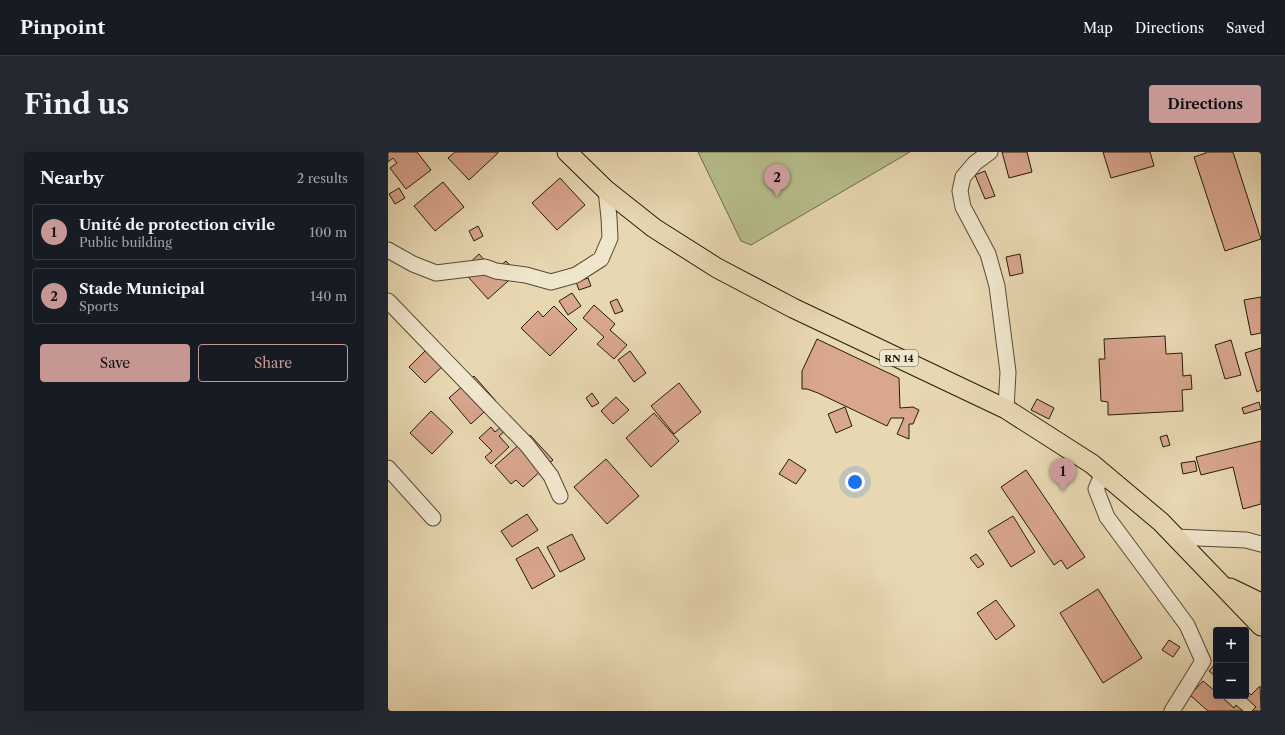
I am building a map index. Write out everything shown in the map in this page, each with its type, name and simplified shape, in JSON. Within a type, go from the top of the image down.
[{"type":"main road","name":"RN 14","points":[[567,152],[606,190],[654,228],[717,268],[793,308],[1006,409],[1092,464],[1161,522],[1261,626]]},
{"type":"main road","name":"RN 14","points":[[1218,582],[1261,603]]},
{"type":"street","points":[[990,152],[975,163],[964,177],[960,191],[963,207],[988,254],[997,286],[1008,372],[1006,409]]},
{"type":"street","points":[[388,250],[412,264],[436,273],[485,267],[496,271],[526,275],[551,282],[576,275],[601,259],[610,238],[606,190]]},
{"type":"street","points":[[388,301],[526,445],[550,476],[560,496]]},
{"type":"street","points":[[388,468],[433,518]]},
{"type":"street","points":[[1103,473],[1096,489],[1107,517],[1188,624],[1203,661],[1172,711]]},
{"type":"street","points":[[1175,536],[1246,540],[1261,544]]},
{"type":"green space","points":[[698,152],[910,152],[751,245],[741,241]]},
{"type":"building","points":[[388,152],[417,152],[431,170],[406,189],[390,168],[397,163],[393,158],[388,162]]},
{"type":"building","points":[[455,152],[498,153],[469,180],[448,158]]},
{"type":"building","points":[[1002,152],[1027,152],[1032,172],[1009,178]]},
{"type":"building","points":[[1103,152],[1150,152],[1154,166],[1111,178]]},
{"type":"building","points":[[1205,152],[1233,152],[1261,239],[1225,251],[1194,157],[1206,153]]},
{"type":"building","points":[[985,171],[995,196],[985,199],[975,175]]},
{"type":"building","points":[[560,178],[585,205],[557,230],[532,203]]},
{"type":"building","points":[[443,182],[464,207],[435,231],[414,206]]},
{"type":"building","points":[[399,188],[405,198],[395,204],[389,194]]},
{"type":"building","points":[[478,226],[483,236],[474,241],[469,231]]},
{"type":"building","points":[[479,254],[494,271],[506,261],[517,273],[488,299],[462,270]]},
{"type":"building","points":[[1020,254],[1023,273],[1010,276],[1006,257]]},
{"type":"building","points":[[588,278],[591,286],[579,290],[576,282]]},
{"type":"building","points":[[572,293],[581,306],[568,315],[559,301]]},
{"type":"building","points":[[1261,297],[1261,333],[1251,335],[1244,300]]},
{"type":"building","points":[[617,299],[623,311],[615,314],[610,302]]},
{"type":"building","points":[[594,305],[615,324],[610,330],[627,345],[614,359],[597,344],[604,337],[583,318]]},
{"type":"building","points":[[554,306],[577,329],[550,356],[521,328],[538,311],[543,317]]},
{"type":"building","points":[[1165,336],[1166,354],[1182,353],[1183,376],[1191,375],[1192,389],[1182,390],[1183,411],[1108,415],[1108,402],[1101,401],[1099,359],[1105,359],[1104,339]]},
{"type":"building","points":[[817,339],[899,378],[900,408],[913,407],[919,410],[913,424],[909,424],[909,439],[897,434],[904,418],[891,418],[887,426],[818,393],[807,389],[802,389],[802,371]]},
{"type":"building","points":[[1231,340],[1241,375],[1225,379],[1215,345]]},
{"type":"building","points":[[432,344],[448,361],[425,383],[409,367]]},
{"type":"building","points":[[1261,348],[1261,390],[1257,392],[1245,353]]},
{"type":"building","points":[[630,351],[646,373],[634,382],[618,360]]},
{"type":"building","points":[[474,376],[496,401],[471,424],[449,398]]},
{"type":"building","points":[[679,383],[701,412],[674,434],[651,406]]},
{"type":"building","points":[[592,393],[599,403],[592,407],[586,398]]},
{"type":"building","points":[[616,397],[629,410],[613,424],[601,411]]},
{"type":"building","points":[[1037,399],[1054,408],[1049,419],[1031,410]]},
{"type":"building","points":[[1259,402],[1261,409],[1244,414],[1242,408]]},
{"type":"building","points":[[845,407],[852,426],[836,433],[828,414]]},
{"type":"building","points":[[431,411],[453,432],[432,454],[410,433]]},
{"type":"building","points":[[654,413],[679,441],[651,467],[626,438]]},
{"type":"building","points":[[491,427],[495,432],[501,427],[505,431],[499,436],[509,447],[491,464],[485,457],[492,451],[479,438]]},
{"type":"building","points":[[530,435],[553,460],[523,487],[516,480],[511,484],[495,466]]},
{"type":"building","points":[[1167,435],[1170,445],[1163,447],[1160,437]]},
{"type":"building","points":[[1261,441],[1261,504],[1243,509],[1233,467],[1201,475],[1196,457]]},
{"type":"building","points":[[606,459],[639,496],[607,524],[574,487]]},
{"type":"building","points":[[789,459],[806,470],[796,484],[779,474]]},
{"type":"building","points":[[1195,461],[1197,471],[1183,474],[1181,463]]},
{"type":"building","points":[[1026,470],[1085,557],[1067,569],[1061,560],[1054,565],[1001,487]]},
{"type":"building","points":[[527,514],[538,530],[512,547],[501,531]]},
{"type":"building","points":[[1013,516],[1035,552],[1011,567],[988,531]]},
{"type":"building","points":[[572,534],[585,559],[560,572],[547,547]]},
{"type":"building","points":[[538,547],[555,576],[532,589],[516,559]]},
{"type":"building","points":[[976,554],[984,564],[978,568],[970,558]]},
{"type":"building","points":[[1098,589],[1142,658],[1103,683],[1060,613]]},
{"type":"building","points":[[996,600],[1015,626],[996,640],[977,613]]},
{"type":"building","points":[[1169,640],[1180,647],[1173,657],[1162,650]]},
{"type":"building","points":[[1213,666],[1213,674],[1209,671]]},
{"type":"building","points":[[1203,681],[1213,689],[1213,699],[1224,699],[1234,708],[1236,705],[1243,711],[1208,711],[1190,695]]},
{"type":"building","points":[[1260,686],[1261,711],[1252,711],[1256,707],[1247,699],[1249,699],[1249,693],[1251,695]]},
{"type":"place","name":"Stade Municipal","points":[[777,197]]},
{"type":"place","name":"Unité de protection civile","points":[[1063,491]]}]
